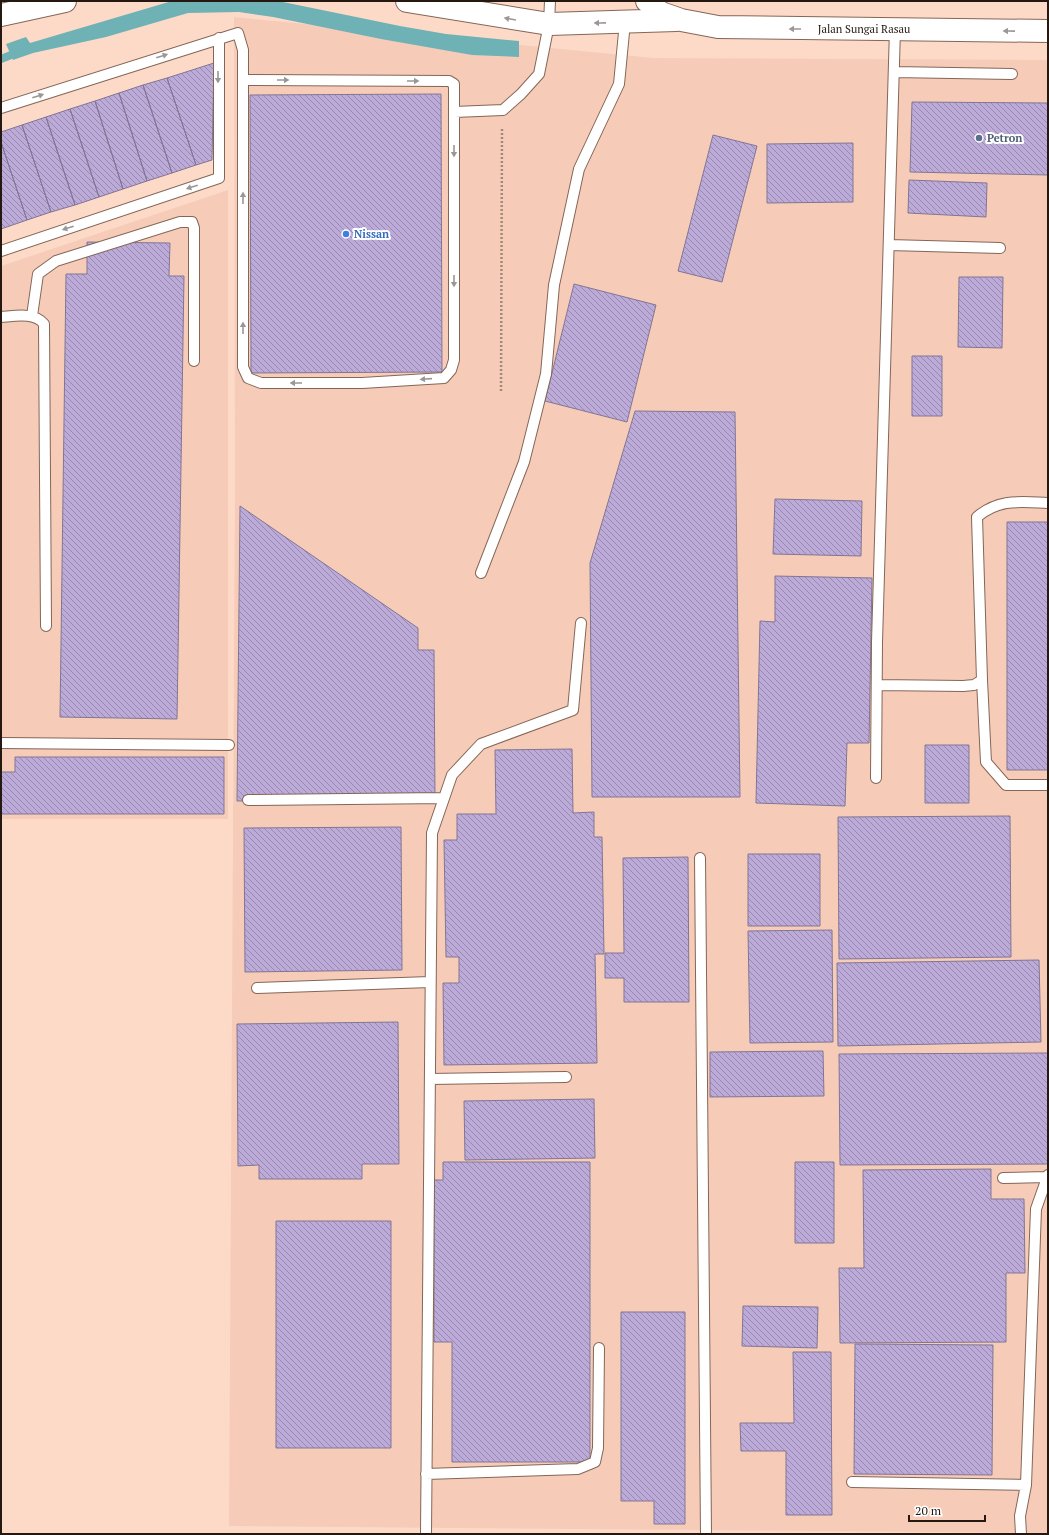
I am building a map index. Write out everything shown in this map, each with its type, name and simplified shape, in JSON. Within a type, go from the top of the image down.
[{"type":"main road","points":[[1,14],[30,1]]},
{"type":"main road","points":[[1,14],[65,1]]},
{"type":"main road","points":[[407,1],[549,24],[681,20]]},
{"type":"main road","points":[[648,1],[661,13],[681,20]]},
{"type":"main road","name":"Jalan Sungai Rasau","points":[[681,20],[718,27],[1048,31]]},
{"type":"lane","points":[[454,112],[502,110],[522,94],[539,74],[549,24],[550,1]]},
{"type":"lane","points":[[481,573],[524,462],[546,374],[554,285],[579,169],[619,84],[625,22]]},
{"type":"lane","points":[[876,778],[877,685],[895,29]]},
{"type":"lane","points":[[1,108],[238,33],[243,50],[244,80],[243,367],[248,378],[261,383],[362,383],[444,378],[451,370],[454,360],[454,84],[449,81],[244,80]]},
{"type":"lane","points":[[1,250],[219,178],[219,38]]},
{"type":"lane","points":[[894,72],[1012,74]]},
{"type":"lane","points":[[32,316],[38,274],[56,261],[187,221],[192,222],[194,228],[194,361]]},
{"type":"lane","points":[[889,245],[1000,248]]},
{"type":"lane","points":[[1,317],[32,316],[40,318],[44,324],[46,626]]},
{"type":"lane","points":[[1048,503],[1006,502],[986,509],[977,517],[986,762],[1006,785],[1048,785]]},
{"type":"lane","points":[[426,1534],[432,833],[452,775],[481,744],[573,710],[581,623]]},
{"type":"lane","points":[[877,685],[963,686],[974,685],[982,680]]},
{"type":"lane","points":[[1,743],[229,745]]},
{"type":"lane","points":[[248,800],[444,798]]},
{"type":"lane","points":[[700,858],[706,1534]]},
{"type":"lane","points":[[257,988],[430,982]]},
{"type":"lane","points":[[430,1079],[566,1077]]},
{"type":"lane","points":[[1003,1178],[1048,1176],[1036,1209],[1026,1485],[1020,1516],[1021,1534]]},
{"type":"lane","points":[[426,1474],[578,1469],[595,1462],[598,1448],[599,1348]]},
{"type":"lane","points":[[852,1482],[1026,1485]]},
{"type":"path","points":[[501,392],[502,110]]},
{"type":"shaded area","points":[[234,17],[653,58],[1048,60],[1048,1533],[229,1526],[235,486]]},
{"type":"shaded area","points":[[228,190],[228,819],[1,819],[1,266]]},
{"type":"water","points":[[172,1],[283,2],[446,34],[519,41],[519,57],[472,55],[381,39],[273,17],[239,12],[188,13],[106,37],[33,53],[13,60],[6,44],[26,37],[30,43]]},
{"type":"building","points":[[214,63],[212,160],[196,165],[167,78]]},
{"type":"building","points":[[167,78],[196,165],[172,173],[143,85]]},
{"type":"building","points":[[143,85],[172,173],[147,181],[119,93]]},
{"type":"building","points":[[119,93],[147,181],[123,189],[95,101]]},
{"type":"building","name":"Nissan","points":[[441,94],[442,372],[251,373],[250,95]]},
{"type":"building","points":[[95,101],[123,189],[99,197],[70,109]]},
{"type":"building","name":"Petron","points":[[912,102],[1048,103],[1048,175],[910,172]]},
{"type":"building","points":[[70,109],[99,197],[75,205],[46,117]]},
{"type":"building","points":[[46,117],[75,205],[51,212],[22,125]]},
{"type":"building","points":[[22,125],[51,212],[27,220],[1,142],[1,132]]},
{"type":"building","points":[[713,135],[757,146],[722,282],[678,271]]},
{"type":"building","points":[[1,142],[27,220],[1,229]]},
{"type":"building","points":[[853,143],[853,202],[767,203],[767,144]]},
{"type":"building","points":[[909,180],[987,183],[986,217],[908,213]]},
{"type":"building","points":[[87,242],[170,243],[169,276],[184,276],[177,719],[60,717],[66,274],[87,274]]},
{"type":"building","points":[[959,277],[1003,277],[1002,348],[958,347]]},
{"type":"building","points":[[574,284],[656,305],[627,422],[545,401]]},
{"type":"building","points":[[912,356],[942,356],[942,416],[912,416]]},
{"type":"building","points":[[635,411],[735,412],[740,797],[592,797],[590,563]]},
{"type":"building","points":[[775,499],[862,501],[861,556],[773,554]]},
{"type":"building","points":[[240,506],[418,628],[418,650],[434,650],[435,800],[237,801]]},
{"type":"building","points":[[1007,522],[1048,522],[1048,770],[1007,770]]},
{"type":"building","points":[[775,576],[872,578],[869,743],[847,743],[845,806],[756,803],[760,621],[775,622]]},
{"type":"building","points":[[925,745],[969,745],[969,803],[925,803]]},
{"type":"building","points":[[572,749],[573,813],[594,812],[594,837],[602,837],[604,954],[595,954],[597,1063],[444,1065],[443,983],[459,983],[459,957],[446,957],[444,840],[457,840],[457,814],[496,814],[495,750]]},
{"type":"building","points":[[15,757],[224,757],[224,814],[1,814],[1,772],[15,772]]},
{"type":"building","points":[[1010,816],[1011,957],[839,959],[838,817]]},
{"type":"building","points":[[401,827],[402,970],[245,972],[244,828]]},
{"type":"building","points":[[748,854],[820,854],[820,926],[748,926]]},
{"type":"building","points":[[688,857],[689,1002],[624,1002],[624,978],[605,978],[605,953],[624,953],[623,858]]},
{"type":"building","points":[[832,930],[833,1042],[750,1043],[748,931]]},
{"type":"building","points":[[1039,960],[1041,1042],[838,1046],[837,963]]},
{"type":"building","points":[[398,1022],[399,1164],[362,1164],[362,1179],[259,1179],[259,1165],[238,1166],[237,1024]]},
{"type":"building","points":[[823,1051],[824,1096],[710,1097],[710,1052]]},
{"type":"building","points":[[1048,1053],[1048,1164],[840,1165],[839,1054]]},
{"type":"building","points":[[594,1099],[595,1158],[465,1160],[464,1101]]},
{"type":"building","points":[[443,1162],[590,1162],[590,1462],[452,1462],[452,1342],[434,1342],[434,1180],[443,1180]]},
{"type":"building","points":[[795,1162],[834,1162],[834,1243],[795,1243]]},
{"type":"building","points":[[991,1169],[991,1199],[1024,1199],[1025,1273],[1006,1273],[1006,1342],[840,1343],[839,1268],[864,1268],[863,1170]]},
{"type":"building","points":[[276,1221],[391,1221],[391,1448],[276,1448]]},
{"type":"building","points":[[743,1306],[818,1307],[817,1348],[742,1346]]},
{"type":"building","points":[[621,1312],[685,1312],[685,1524],[654,1524],[654,1501],[621,1501]]},
{"type":"building","points":[[855,1344],[993,1345],[992,1475],[854,1474]]},
{"type":"building","points":[[793,1352],[831,1352],[832,1515],[786,1515],[786,1451],[741,1451],[740,1423],[794,1423]]},
{"type":"waterway","points":[[1,59],[11,55]]},
{"type":"place","name":"Petron","points":[[979,138]]},
{"type":"place","name":"Nissan","points":[[346,234]]}]
